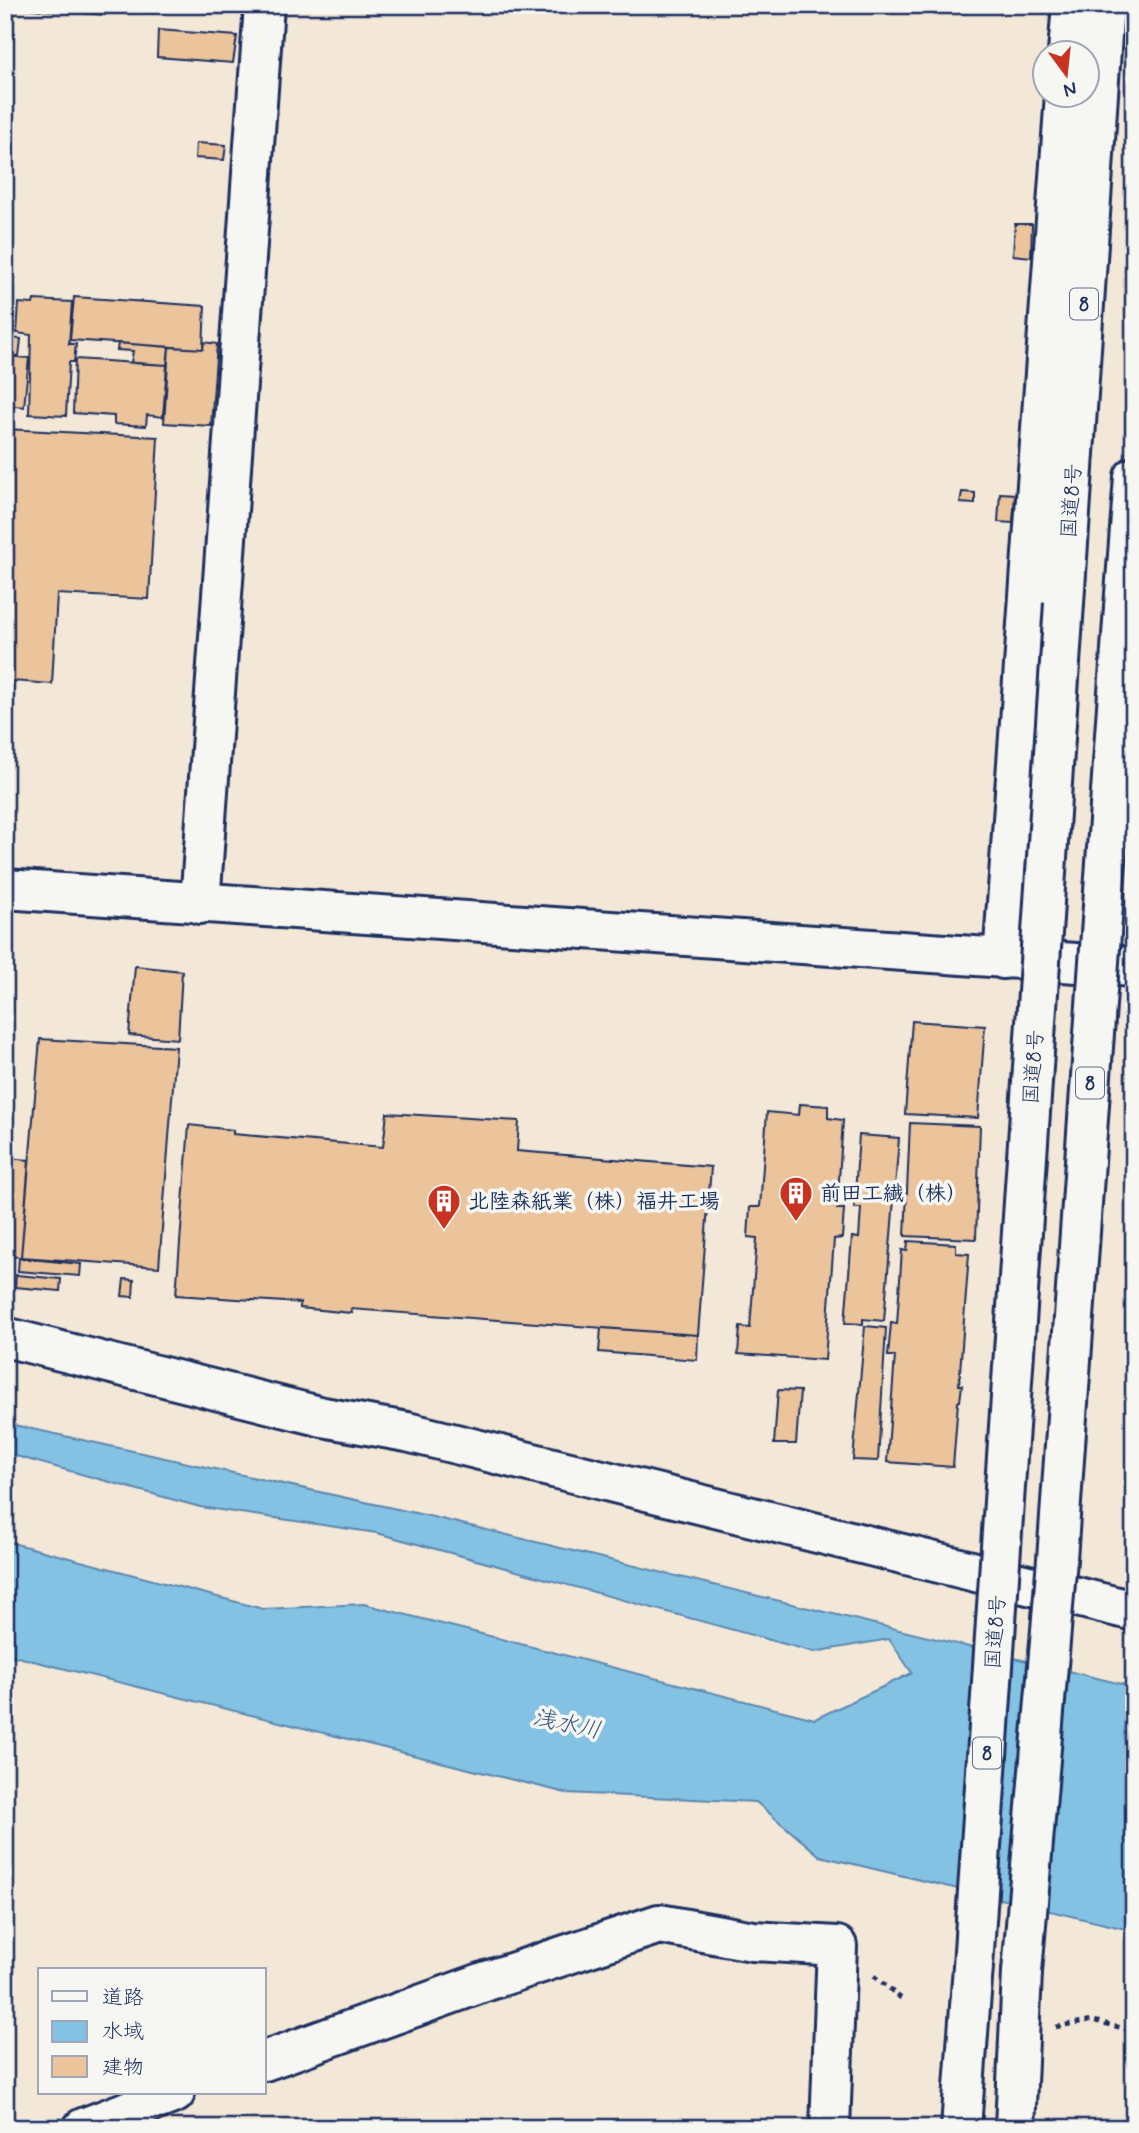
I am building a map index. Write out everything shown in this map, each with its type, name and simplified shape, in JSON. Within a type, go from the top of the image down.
[{"type":"main road","points":[[200,904],[264,5]]},
{"type":"main road","points":[[1069,38],[1072,5]]},
{"type":"main road","name":"国道8号","points":[[961,2128],[1104,5]]},
{"type":"main road","points":[[1003,959],[1064,108]]},
{"type":"main road","name":"8","points":[[1015,2128],[1022,1972],[1058,1546],[1134,477]]},
{"type":"main road","points":[[5,888],[200,904],[1134,967]]},
{"type":"main road","points":[[5,1337],[323,1417],[407,1432],[1134,1611]]},
{"type":"main road","points":[[266,2060],[486,1981],[659,1924],[753,1941],[837,1946],[830,2128]]},
{"type":"main road","points":[[83,2128],[172,2094]]},
{"type":"path","points":[[1056,2027],[1091,2020],[1134,2031]]},
{"type":"water","name":"浅水川","points":[[5,1423],[429,1516],[1134,1687],[1134,1931],[820,1856],[756,1802],[566,1793],[5,1654],[5,1541],[263,1609],[364,1604],[815,1719],[912,1673],[889,1639],[814,1652],[377,1533],[200,1507],[5,1453]]},
{"type":"building","points":[[23,5],[105,5],[105,15],[23,8]]},
{"type":"building","points":[[158,30],[237,36],[233,63],[157,57]]},
{"type":"building","points":[[196,143],[226,145],[224,160],[195,158]]},
{"type":"building","points":[[1015,224],[1032,224],[1031,257],[1013,255]]},
{"type":"building","points":[[74,297],[205,306],[203,349],[70,340]]},
{"type":"building","points":[[34,300],[72,302],[69,344],[76,344],[74,362],[69,362],[66,416],[29,414],[31,335],[17,333],[19,303],[33,304]]},
{"type":"building","points":[[5,338],[21,339],[19,356],[5,356]]},
{"type":"building","points":[[204,342],[217,344],[211,426],[164,423],[169,347],[203,349]]},
{"type":"building","points":[[118,343],[169,347],[167,365],[131,363],[133,351],[117,350]]},
{"type":"building","points":[[5,356],[29,358],[24,407],[5,405]]},
{"type":"building","points":[[75,359],[167,365],[163,417],[147,415],[146,426],[114,424],[114,416],[73,413]]},
{"type":"building","points":[[5,429],[158,437],[149,599],[57,594],[52,684],[12,681],[9,731],[5,731]]},
{"type":"building","points":[[962,492],[975,493],[975,504],[960,503]]},
{"type":"building","points":[[1000,493],[1015,494],[1013,523],[998,522]]},
{"type":"building","points":[[135,966],[182,971],[178,1039],[129,1035]]},
{"type":"building","points":[[912,1021],[985,1026],[978,1118],[905,1114]]},
{"type":"building","points":[[40,1039],[176,1047],[159,1267],[21,1257]]},
{"type":"building","name":"前田工繊（株）","points":[[800,1104],[828,1106],[828,1118],[843,1120],[837,1209],[844,1209],[842,1238],[834,1239],[825,1360],[738,1354],[740,1327],[750,1328],[757,1238],[748,1237],[750,1207],[760,1207],[767,1112],[799,1115]]},
{"type":"building","name":"北陸森紙業（株）福井工場","points":[[387,1113],[519,1121],[517,1151],[711,1167],[698,1335],[351,1309],[352,1313],[300,1308],[300,1303],[176,1295],[189,1125],[233,1130],[233,1134],[383,1147]]},
{"type":"building","points":[[910,1123],[980,1126],[976,1239],[905,1236]]},
{"type":"building","points":[[859,1135],[899,1138],[884,1321],[863,1319],[863,1324],[845,1323],[852,1237],[859,1238],[861,1208],[854,1208]]},
{"type":"building","points":[[5,1158],[29,1160],[21,1257],[5,1256]]},
{"type":"building","points":[[908,1241],[956,1244],[956,1253],[969,1254],[959,1385],[962,1385],[958,1402],[953,1467],[887,1462],[895,1356],[888,1356],[891,1323],[897,1324],[902,1250],[907,1251]]},
{"type":"building","points":[[19,1258],[81,1264],[80,1276],[18,1271]]},
{"type":"building","points":[[16,1275],[61,1279],[60,1291],[15,1287]]},
{"type":"building","points":[[124,1279],[134,1280],[133,1297],[122,1296]]},
{"type":"building","points":[[865,1326],[886,1328],[878,1461],[853,1460]]},
{"type":"building","points":[[601,1328],[698,1335],[697,1360],[599,1352]]},
{"type":"building","points":[[778,1390],[800,1391],[796,1444],[774,1444]]},
{"type":"place","name":"前田工繊（株）","points":[[796,1223]]},
{"type":"place","name":"北陸森紙業（株）福井工場","points":[[444,1231]]}]
